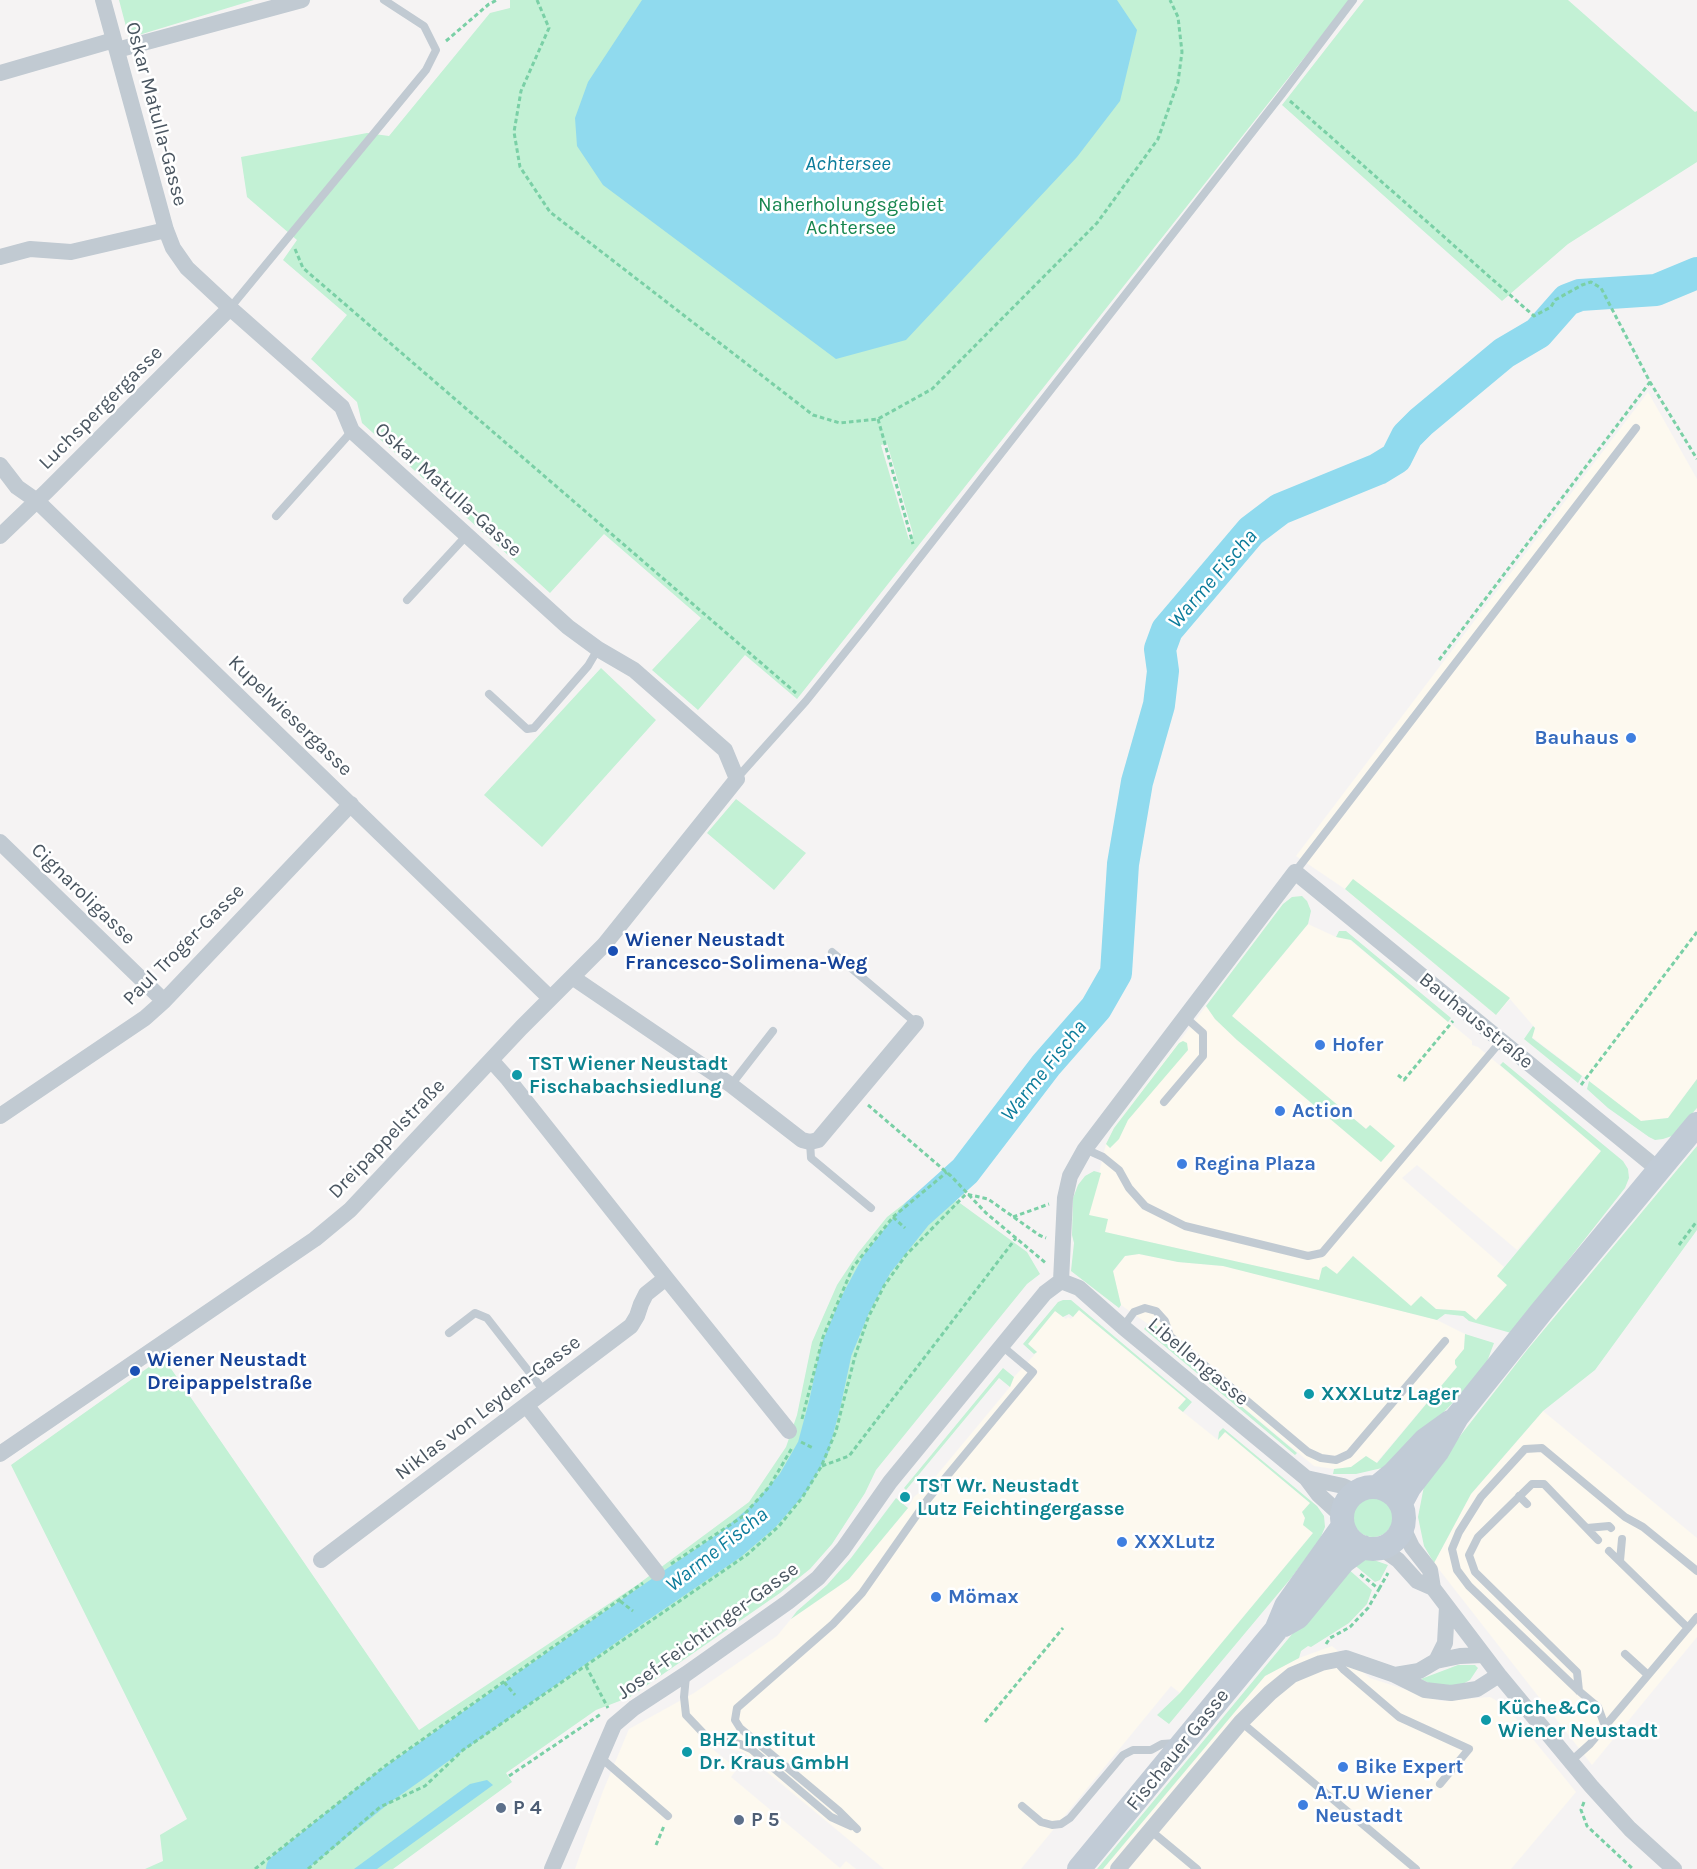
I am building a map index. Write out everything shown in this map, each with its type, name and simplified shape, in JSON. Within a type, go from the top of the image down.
[{"type":"main road","points":[[1401,1503],[1408,1488],[1437,1452],[1457,1417],[1697,1124]]},
{"type":"main road","points":[[1367,1489],[1387,1490],[1395,1495],[1401,1503],[1404,1515],[1403,1528],[1398,1537],[1390,1544],[1363,1552],[1347,1535],[1343,1521],[1349,1498],[1394,1473],[1425,1440],[1457,1417]]},
{"type":"main road","name":"Fischauer Gasse","points":[[1079,1869],[1275,1630],[1286,1606],[1343,1521]]},
{"type":"main road","name":"Fischauer Gasse","points":[[1275,1630],[1298,1617],[1363,1552]]},
{"type":"street","name":"Oskar Matulla-Gasse","points":[[103,0],[166,230],[173,248],[187,267],[230,308],[342,406],[352,430],[568,627],[598,649],[634,670],[725,750],[737,779]]},
{"type":"street","points":[[0,73],[302,0]]},
{"type":"street","points":[[0,257],[30,249],[71,252],[166,230]]},
{"type":"street","name":"Luchspergergasse","points":[[0,536],[230,308]]},
{"type":"street","name":"Kupelwiesergasse","points":[[0,465],[17,487],[37,501],[550,998]]},
{"type":"street","name":"Dreipappelstraße","points":[[0,1455],[315,1239],[350,1210],[550,998],[604,945],[737,779]]},
{"type":"street","name":"Paul Troger-Gasse","points":[[0,1116],[145,1018],[164,1001],[351,804]]},
{"type":"street","name":"Cignaroligasse","points":[[0,842],[164,1001]]},
{"type":"street","points":[[1061,1281],[1065,1198],[1070,1176],[1085,1149],[1295,872]]},
{"type":"street","name":"Bauhausstraße","points":[[1295,872],[1659,1170]]},
{"type":"street","points":[[572,977],[731,1085],[802,1140],[810,1142],[818,1140],[916,1023]]},
{"type":"street","points":[[491,1060],[793,1436]]},
{"type":"street","name":"Niklas von Leyden-Gasse","points":[[321,1560],[631,1326],[646,1294],[666,1278]]},
{"type":"street","name":"Libellengasse","points":[[1061,1281],[1079,1288],[1306,1478],[1343,1521]]},
{"type":"street","name":"Josef-Feichtinger-Gasse","points":[[552,1869],[614,1725],[634,1708],[788,1602],[818,1578],[843,1549],[890,1482],[1045,1293],[1061,1281]]},
{"type":"street","points":[[526,1405],[657,1573]]},
{"type":"street","name":"Libellengasse","points":[[1306,1478],[1367,1489]]},
{"type":"street","points":[[1403,1528],[1412,1547],[1430,1570],[1433,1588],[1483,1655],[1569,1762],[1630,1829],[1674,1869]]},
{"type":"street","points":[[1363,1552],[1398,1560],[1417,1581],[1433,1588]]},
{"type":"street","points":[[1436,1661],[1445,1643],[1447,1607]]},
{"type":"street","points":[[1395,1675],[1419,1671],[1436,1661],[1483,1655]]},
{"type":"street","points":[[1118,1869],[1241,1722],[1292,1675],[1328,1661],[1346,1658],[1358,1660],[1425,1690],[1451,1693],[1477,1689],[1499,1675]]},
{"type":"lane","points":[[230,308],[426,70],[436,50],[424,26],[384,0]]},
{"type":"lane","points":[[737,779],[806,701],[918,560],[1353,0]]},
{"type":"lane","points":[[1295,872],[1636,428]]},
{"type":"lane","points":[[276,516],[352,430]]},
{"type":"lane","points":[[408,600],[467,535]]},
{"type":"lane","points":[[489,694],[527,729],[534,728],[588,666],[598,649]]},
{"type":"lane","points":[[832,952],[916,1023]]},
{"type":"lane","points":[[1164,1102],[1203,1056],[1203,1033],[1185,1017]]},
{"type":"lane","points":[[731,1085],[773,1031]]},
{"type":"lane","points":[[1085,1149],[1103,1157],[1119,1170],[1129,1188],[1145,1206],[1185,1226],[1308,1256],[1322,1253],[1501,1041]]},
{"type":"lane","points":[[810,1142],[811,1158],[871,1208]]},
{"type":"lane","points":[[1123,1327],[1134,1312],[1145,1308],[1156,1311],[1165,1321],[1170,1336],[1308,1452],[1321,1458],[1336,1460],[1349,1454],[1445,1341]]},
{"type":"lane","points":[[449,1333],[475,1313],[487,1318],[544,1391]]},
{"type":"lane","points":[[686,1674],[684,1697],[686,1715],[704,1734],[716,1740],[740,1744],[751,1749],[831,1817],[856,1828],[740,1728],[735,1720],[737,1708],[833,1624],[862,1593],[928,1499],[1034,1372],[1002,1346]]},
{"type":"lane","points":[[1605,1726],[1598,1707],[1469,1586],[1458,1570],[1452,1550],[1459,1532],[1481,1497],[1525,1449],[1542,1448],[1624,1517],[1643,1527],[1697,1571]]},
{"type":"lane","points":[[1579,1691],[1577,1672],[1475,1572],[1469,1555],[1478,1537],[1532,1484],[1544,1484],[1587,1528],[1601,1538]]},
{"type":"lane","points":[[1519,1496],[1527,1504]]},
{"type":"lane","points":[[1497,1518],[1504,1526]]},
{"type":"lane","points":[[1587,1528],[1610,1526],[1611,1528]]},
{"type":"lane","points":[[1620,1561],[1622,1539]]},
{"type":"lane","points":[[1612,1548],[1620,1561],[1688,1628]]},
{"type":"lane","points":[[1569,1762],[1590,1744],[1697,1617]]},
{"type":"lane","points":[[1625,1654],[1648,1675]]},
{"type":"lane","points":[[1328,1661],[1344,1670],[1399,1717],[1469,1749],[1440,1784]]},
{"type":"lane","points":[[1241,1722],[1416,1869]]},
{"type":"lane","points":[[1022,1806],[1041,1822],[1052,1825],[1061,1824],[1070,1818],[1124,1755],[1133,1750],[1150,1750],[1162,1744],[1185,1742]]},
{"type":"lane","points":[[599,1757],[668,1816]]},
{"type":"lane","points":[[1150,1830],[1197,1869]]},
{"type":"path","points":[[436,50],[489,4],[497,0]]},
{"type":"path","points":[[537,0],[549,28],[521,92],[514,132],[520,167],[550,212],[813,415],[840,423],[878,419],[932,389],[1096,223],[1158,139],[1178,82],[1182,52],[1178,16],[1170,0]]},
{"type":"path","points":[[1282,94],[1534,316],[1551,307],[1555,300],[1582,285],[1591,282],[1601,288],[1650,382],[1697,459]]},
{"type":"path","points":[[290,237],[303,268],[806,701]]},
{"type":"path","points":[[878,419],[918,560]]},
{"type":"path","points":[[1571,1098],[1697,932]]},
{"type":"path","points":[[1398,1075],[1404,1080],[1462,1010]]},
{"type":"path","points":[[856,1095],[951,1176],[966,1194],[1047,1264],[1061,1281]]},
{"type":"path","points":[[966,1194],[988,1199],[1038,1235],[1063,1243]]},
{"type":"path","points":[[308,1869],[380,1807],[425,1786],[463,1750],[748,1554],[779,1526],[802,1498],[821,1467],[836,1431],[855,1356],[868,1317],[884,1286],[906,1255],[966,1194]]},
{"type":"path","points":[[1013,1217],[1065,1198]]},
{"type":"path","points":[[893,1217],[905,1228]]},
{"type":"path","points":[[1679,1245],[1697,1221]]},
{"type":"path","points":[[821,1467],[849,1456],[1016,1238]]},
{"type":"path","points":[[793,1436],[813,1448]]},
{"type":"path","points":[[1328,1661],[1326,1645],[1330,1638],[1350,1626],[1368,1608],[1379,1589],[1363,1552]]},
{"type":"path","points":[[620,1600],[633,1611]]},
{"type":"path","points":[[985,1722],[1064,1628]]},
{"type":"path","points":[[585,1665],[608,1708]]},
{"type":"path","points":[[504,1682],[515,1695]]},
{"type":"path","points":[[509,1776],[608,1708],[634,1708]]},
{"type":"path","points":[[1591,1786],[1581,1810],[1587,1826],[1633,1869]]},
{"type":"path","points":[[656,1845],[668,1816]]},
{"type":"shaded area","points":[[1648,392],[1697,479],[1697,1079],[1668,1118],[1641,1121],[1532,1037],[1535,1028],[1510,999],[1496,1015],[1345,889],[1296,856]]},
{"type":"shaded area","points":[[1308,924],[1336,937],[1350,940],[1472,1041],[1472,1045],[1478,1047],[1601,1151],[1517,1250],[1417,1165],[1402,1178],[1504,1267],[1497,1276],[1507,1285],[1476,1321],[1465,1311],[1436,1309],[1421,1296],[1412,1307],[1353,1256],[1337,1274],[1319,1280],[1105,1232],[1089,1215],[1106,1144],[1114,1128],[1206,1006],[1215,1019],[1237,1040],[1381,1162],[1395,1146],[1370,1125],[1366,1129],[1232,1016]]},
{"type":"shaded area","points":[[1139,1254],[1178,1262],[1223,1266],[1437,1320],[1465,1334],[1464,1349],[1455,1360],[1457,1367],[1376,1463],[1366,1456],[1351,1467],[1334,1469],[1314,1466],[1160,1338],[1160,1333],[1154,1324],[1148,1324],[1121,1305],[1113,1272],[1125,1256]]},
{"type":"shaded area","points":[[1079,1310],[1186,1399],[1178,1408],[1218,1440],[1225,1432],[1310,1503],[1303,1524],[1313,1533],[1180,1693],[1171,1686],[1021,1869],[884,1869],[743,1752],[704,1742],[737,1769],[731,1777],[840,1868],[846,1861],[856,1869],[575,1869],[603,1791],[629,1729],[694,1693],[777,1636],[791,1619],[849,1579],[908,1508],[914,1497],[931,1482],[1010,1387],[1014,1377],[1037,1352],[1028,1344],[1055,1311],[1066,1319],[1068,1317],[1071,1319]]},
{"type":"shaded area","points":[[1543,1411],[1697,1538],[1697,1637],[1592,1765],[1434,1563],[1471,1494]]},
{"type":"shaded area","points":[[1332,1646],[1370,1678],[1441,1701],[1490,1697],[1506,1706],[1576,1792],[1511,1869],[1103,1869],[1265,1676],[1299,1658]]},
{"type":"green space","points":[[119,0],[254,0],[129,38]]},
{"type":"green space","name":"Naherholungsgebiet Achtersee","points":[[510,0],[1350,0],[797,699],[745,655],[698,710],[652,670],[701,618],[604,534],[550,593],[362,423],[357,402],[311,359],[347,315],[283,260],[297,240],[247,197],[241,157],[367,133],[389,136],[490,13],[510,8]],"holes":[[[887,443],[913,534],[909,540],[881,445]]]},
{"type":"green space","points":[[1364,0],[1568,0],[1695,112],[1697,111],[1697,162],[1568,244],[1502,301],[1282,105]]},
{"type":"green space","points":[[601,668],[656,720],[542,847],[484,795]]},
{"type":"green space","points":[[736,799],[806,853],[774,890],[707,833]]},
{"type":"green space","points":[[1353,879],[1510,998],[1496,1015],[1345,889]]},
{"type":"green space","points":[[1302,896],[1311,911],[1308,924],[1232,1016],[1366,1129],[1370,1125],[1395,1146],[1381,1162],[1237,1040],[1215,1019],[1206,1006],[1283,904],[1292,897]]},
{"type":"green space","points":[[1339,931],[1346,931],[1451,1018],[1448,1022],[1351,940],[1336,937]]},
{"type":"green space","points":[[1533,1026],[1535,1028],[1532,1038],[1582,1076],[1578,1083],[1524,1039]]},
{"type":"green space","points":[[1183,1041],[1187,1043],[1188,1050],[1128,1120],[1119,1139],[1110,1148],[1106,1144],[1114,1128],[1179,1043]]},
{"type":"green space","points":[[1503,1062],[1623,1161],[1628,1169],[1629,1178],[1625,1188],[1511,1333],[1469,1321],[1463,1316],[1445,1314],[1437,1320],[1223,1266],[1178,1262],[1139,1254],[1125,1256],[1113,1271],[1121,1305],[1119,1308],[1071,1271],[1074,1243],[1072,1235],[1073,1198],[1078,1185],[1085,1176],[1094,1171],[1101,1173],[1089,1215],[1108,1219],[1105,1232],[1319,1280],[1322,1268],[1326,1266],[1337,1274],[1353,1256],[1411,1306],[1421,1296],[1436,1309],[1465,1311],[1476,1320],[1507,1285],[1497,1276],[1601,1151],[1500,1065]]},
{"type":"green space","points":[[1697,1079],[1697,1108],[1672,1136],[1655,1140],[1608,1108],[1587,1089],[1589,1081],[1641,1121],[1668,1118]]},
{"type":"green space","points":[[1697,1146],[1697,1230],[1595,1370],[1543,1411],[1471,1494],[1434,1563],[1424,1546],[1418,1517],[1425,1481],[1527,1350]]},
{"type":"green space","points":[[937,1178],[953,1198],[1027,1252],[1040,1274],[1027,1284],[876,1470],[865,1493],[832,1544],[810,1569],[780,1593],[630,1697],[596,1710],[506,1773],[512,1782],[393,1869],[145,1869],[163,1861],[160,1835],[187,1819],[11,1465],[163,1357],[419,1730],[637,1585],[749,1502],[786,1447],[797,1415],[812,1342],[837,1285],[858,1253],[887,1217]]},
{"type":"green space","points":[[1071,1300],[1192,1402],[1183,1412],[1178,1408],[1186,1399],[1079,1310],[1073,1317],[1069,1314],[1063,1317],[1055,1311],[1028,1344],[1037,1352],[1034,1354],[1023,1344],[1058,1302]]},
{"type":"green space","points":[[1148,1324],[1154,1324],[1159,1328],[1160,1338],[1297,1453],[1295,1455],[1144,1329]]},
{"type":"green space","points":[[1465,1334],[1494,1343],[1485,1367],[1465,1390],[1420,1437],[1382,1468],[1356,1474],[1333,1474],[1334,1469],[1351,1467],[1366,1456],[1377,1463],[1457,1367],[1455,1360],[1464,1349]]},
{"type":"green space","points":[[1003,1368],[1014,1377],[1010,1387],[999,1378],[906,1490],[904,1488]]},
{"type":"green space","points":[[1223,1428],[1317,1506],[1324,1516],[1325,1527],[1320,1539],[1292,1577],[1169,1724],[1157,1715],[1180,1693],[1313,1533],[1303,1525],[1305,1518],[1302,1512],[1310,1503],[1225,1432],[1218,1440],[1219,1432]]},
{"type":"green space","points":[[1373,1497],[1387,1503],[1393,1517],[1387,1531],[1373,1537],[1359,1531],[1353,1517],[1359,1503]]},
{"type":"green space","points":[[896,1498],[908,1508],[849,1579],[791,1619],[827,1585],[851,1558]]},
{"type":"green space","points":[[1368,1558],[1388,1565],[1380,1580],[1375,1582],[1352,1563]]},
{"type":"green space","points":[[1347,1568],[1372,1590],[1367,1604],[1349,1623],[1311,1647],[1308,1646],[1301,1651],[1299,1658],[1265,1676],[1103,1869],[1097,1869]]},
{"type":"green space","points":[[1458,1665],[1475,1665],[1478,1668],[1470,1680],[1459,1686],[1437,1687],[1421,1679]]},
{"type":"water","name":"Achtersee","points":[[642,0],[1117,0],[1137,30],[1120,101],[1077,157],[906,340],[836,359],[603,185],[577,146],[575,118],[588,82]]},
{"type":"water","points":[[487,1780],[493,1785],[377,1869],[354,1869],[470,1784]]},
{"type":"waterway","name":"Warme Fischa","points":[[282,1869],[380,1790],[730,1545],[764,1516],[793,1483],[813,1448],[836,1351],[855,1305],[877,1264],[917,1214],[965,1171],[1046,1065],[1096,1008],[1116,973],[1123,864],[1137,782],[1159,705],[1163,671],[1160,649],[1167,630],[1251,531],[1280,509],[1378,469],[1396,458],[1407,436],[1421,422],[1504,353],[1538,333],[1567,300],[1580,295],[1656,290],[1697,273]]},
{"type":"place","name":"Bauhaus","points":[[1631,738]]},
{"type":"place","name":"Wiener Neustadt Francesco-Solimena-Weg","points":[[613,951]]},
{"type":"place","name":"Hofer","points":[[1320,1045]]},
{"type":"place","name":"TST Wiener Neustadt Fischabachsiedlung","points":[[517,1075]]},
{"type":"place","name":"Action","points":[[1280,1111]]},
{"type":"place","name":"Regina Plaza","points":[[1182,1164]]},
{"type":"place","name":"Wiener Neustadt Dreipappelstraße","points":[[135,1371]]},
{"type":"place","name":"XXXLutz Lager","points":[[1309,1394]]},
{"type":"place","name":"TST Wr. Neustadt Lutz Feichtingergasse","points":[[905,1497]]},
{"type":"place","name":"XXXLutz","points":[[1122,1542]]},
{"type":"place","name":"Mömax","points":[[936,1597]]},
{"type":"place","name":"Küche&Co Wiener Neustadt","points":[[1486,1720]]},
{"type":"place","name":"BHZ Institut Dr. Kraus GmbH","points":[[687,1752]]},
{"type":"place","name":"Bike Expert","points":[[1343,1767]]},
{"type":"place","name":"A.T.U Wiener Neustadt","points":[[1303,1805]]},
{"type":"place","name":"P 4","points":[[501,1808]]},
{"type":"place","name":"P 5","points":[[739,1820]]}]
